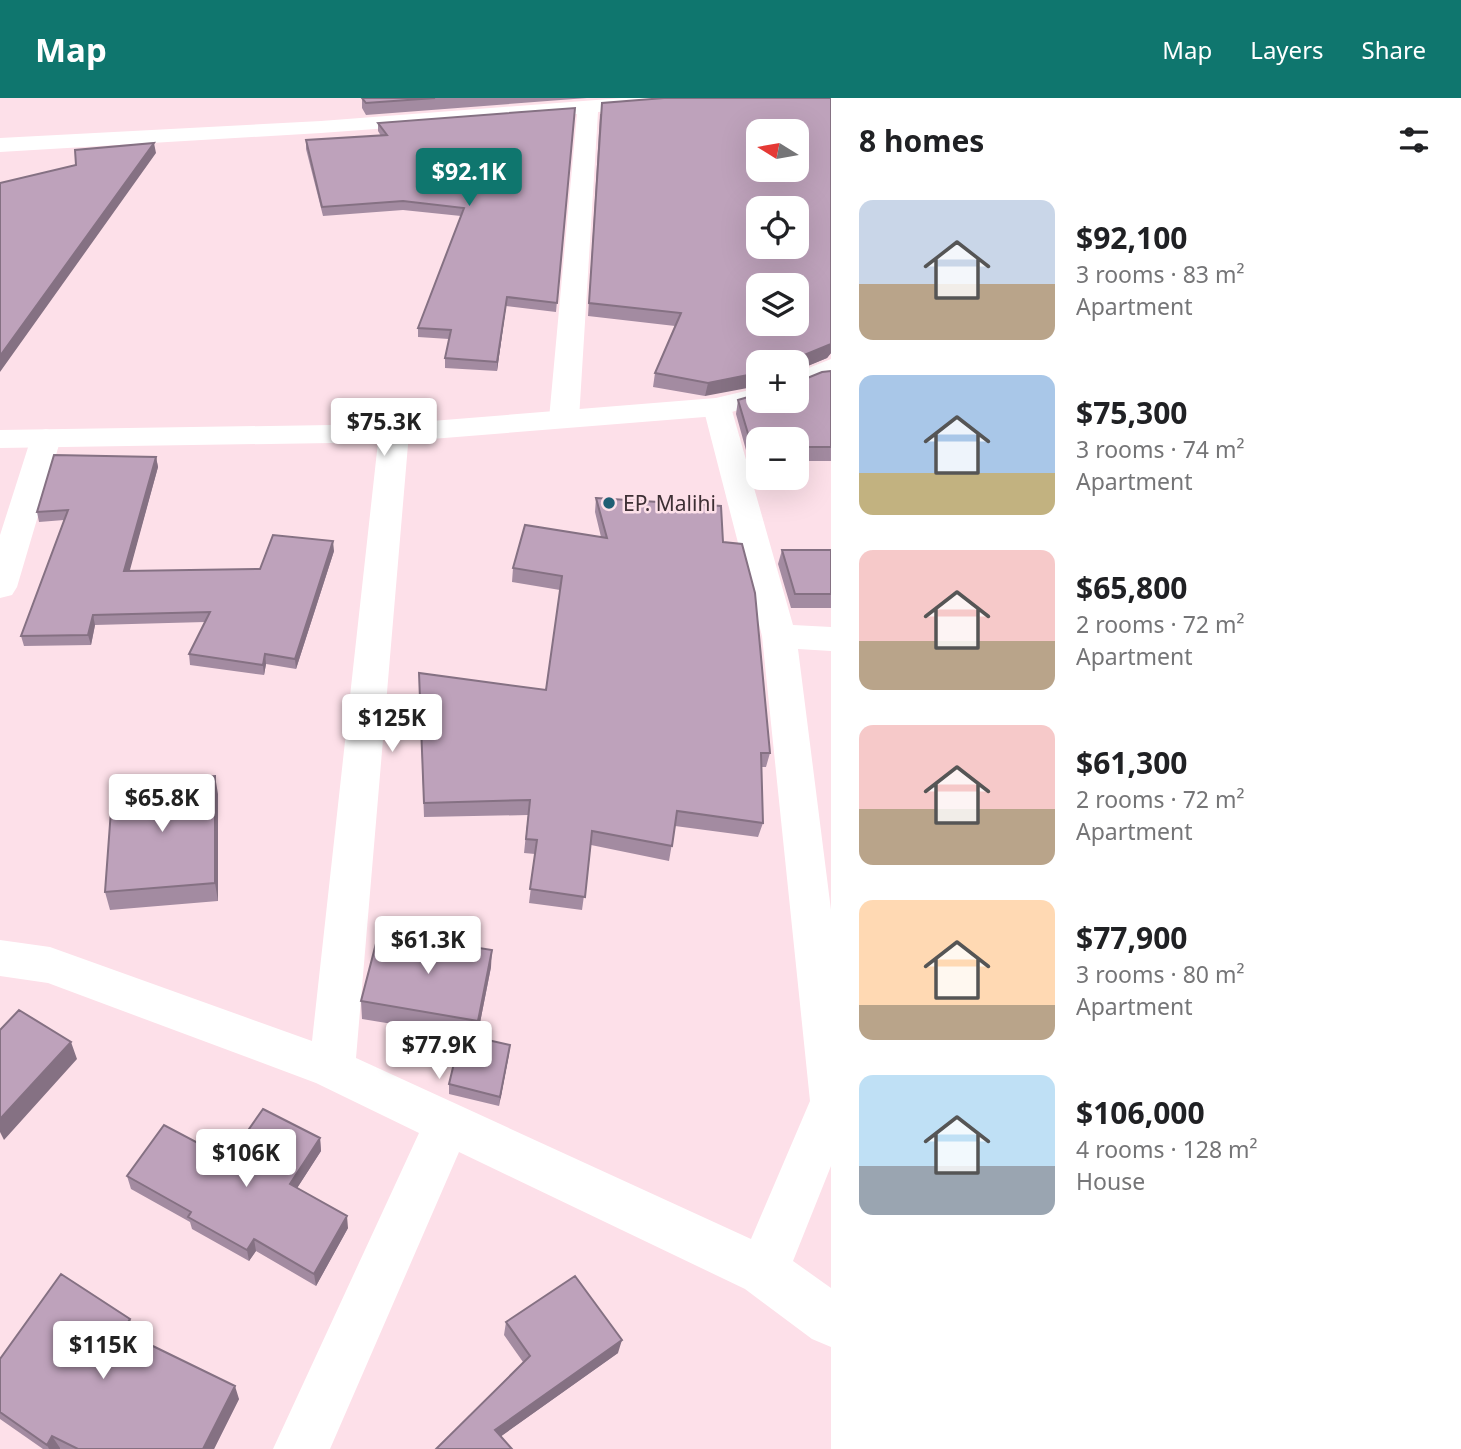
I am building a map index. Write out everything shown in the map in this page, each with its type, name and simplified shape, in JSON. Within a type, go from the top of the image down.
[{"type":"street","points":[[0,145],[321,127],[703,98]]},
{"type":"street","points":[[321,127],[352,105]]},
{"type":"street","points":[[564,419],[588,106]]},
{"type":"street","points":[[809,378],[831,367]]},
{"type":"street","points":[[0,439],[394,433],[717,407],[746,399]]},
{"type":"street","points":[[717,407],[779,636],[831,1096]]},
{"type":"street","points":[[332,1069],[394,433]]},
{"type":"street","points":[[0,587],[46,438]]},
{"type":"street","points":[[779,636],[831,639]]},
{"type":"street","points":[[0,958],[50,965],[332,1069],[762,1271],[831,1320]]},
{"type":"street","points":[[762,1271],[831,1107]]},
{"type":"street","points":[[301,1449],[448,1124]]},
{"type":"building","points":[[362,98],[435,98],[366,103]]},
{"type":"building","points":[[664,98],[831,98],[831,344],[809,353],[809,350],[746,350],[746,375],[708,383],[655,373],[681,313],[589,303],[602,103]]},
{"type":"building","points":[[575,108],[557,303],[507,297],[497,362],[445,358],[451,330],[418,328],[464,208],[403,201],[322,207],[306,140],[387,135],[378,123]]},
{"type":"building","points":[[154,143],[0,356],[0,183],[76,165],[75,150]]},
{"type":"building","points":[[831,371],[831,447],[809,447],[809,427],[746,427],[738,400],[746,398],[746,413],[809,413],[809,377]]},
{"type":"building","points":[[54,455],[156,457],[124,571],[260,569],[273,535],[333,541],[295,659],[265,654],[263,665],[189,654],[210,612],[93,615],[88,635],[21,636],[68,510],[37,512]]},
{"type":"building","points":[[596,498],[721,506],[723,542],[742,544],[755,593],[770,753],[761,753],[763,823],[677,811],[672,846],[592,831],[585,897],[530,889],[537,840],[526,839],[530,800],[424,803],[419,673],[546,690],[562,576],[513,568],[525,525],[607,538]]},
{"type":"building","points":[[782,550],[831,550],[831,594],[795,594]]},
{"type":"building","points":[[215,776],[215,883],[105,892],[113,783]]},
{"type":"building","points":[[379,932],[492,950],[478,1021],[361,1001]]},
{"type":"building","points":[[19,1010],[71,1042],[0,1119],[0,1030]]},
{"type":"building","points":[[461,1034],[510,1045],[500,1097],[449,1084]]},
{"type":"building","points":[[263,1109],[320,1138],[290,1184],[347,1216],[314,1274],[254,1239],[247,1250],[188,1217],[191,1212],[127,1176],[164,1125],[228,1159]]},
{"type":"building","points":[[61,1274],[130,1319],[122,1331],[235,1386],[203,1449],[78,1449],[52,1436],[47,1445],[0,1412],[0,1359]]},
{"type":"building","points":[[575,1276],[622,1340],[495,1430],[512,1449],[436,1449],[530,1356],[506,1322]]},
{"type":"place","name":"EP. Malihi","points":[[609,503]]}]
